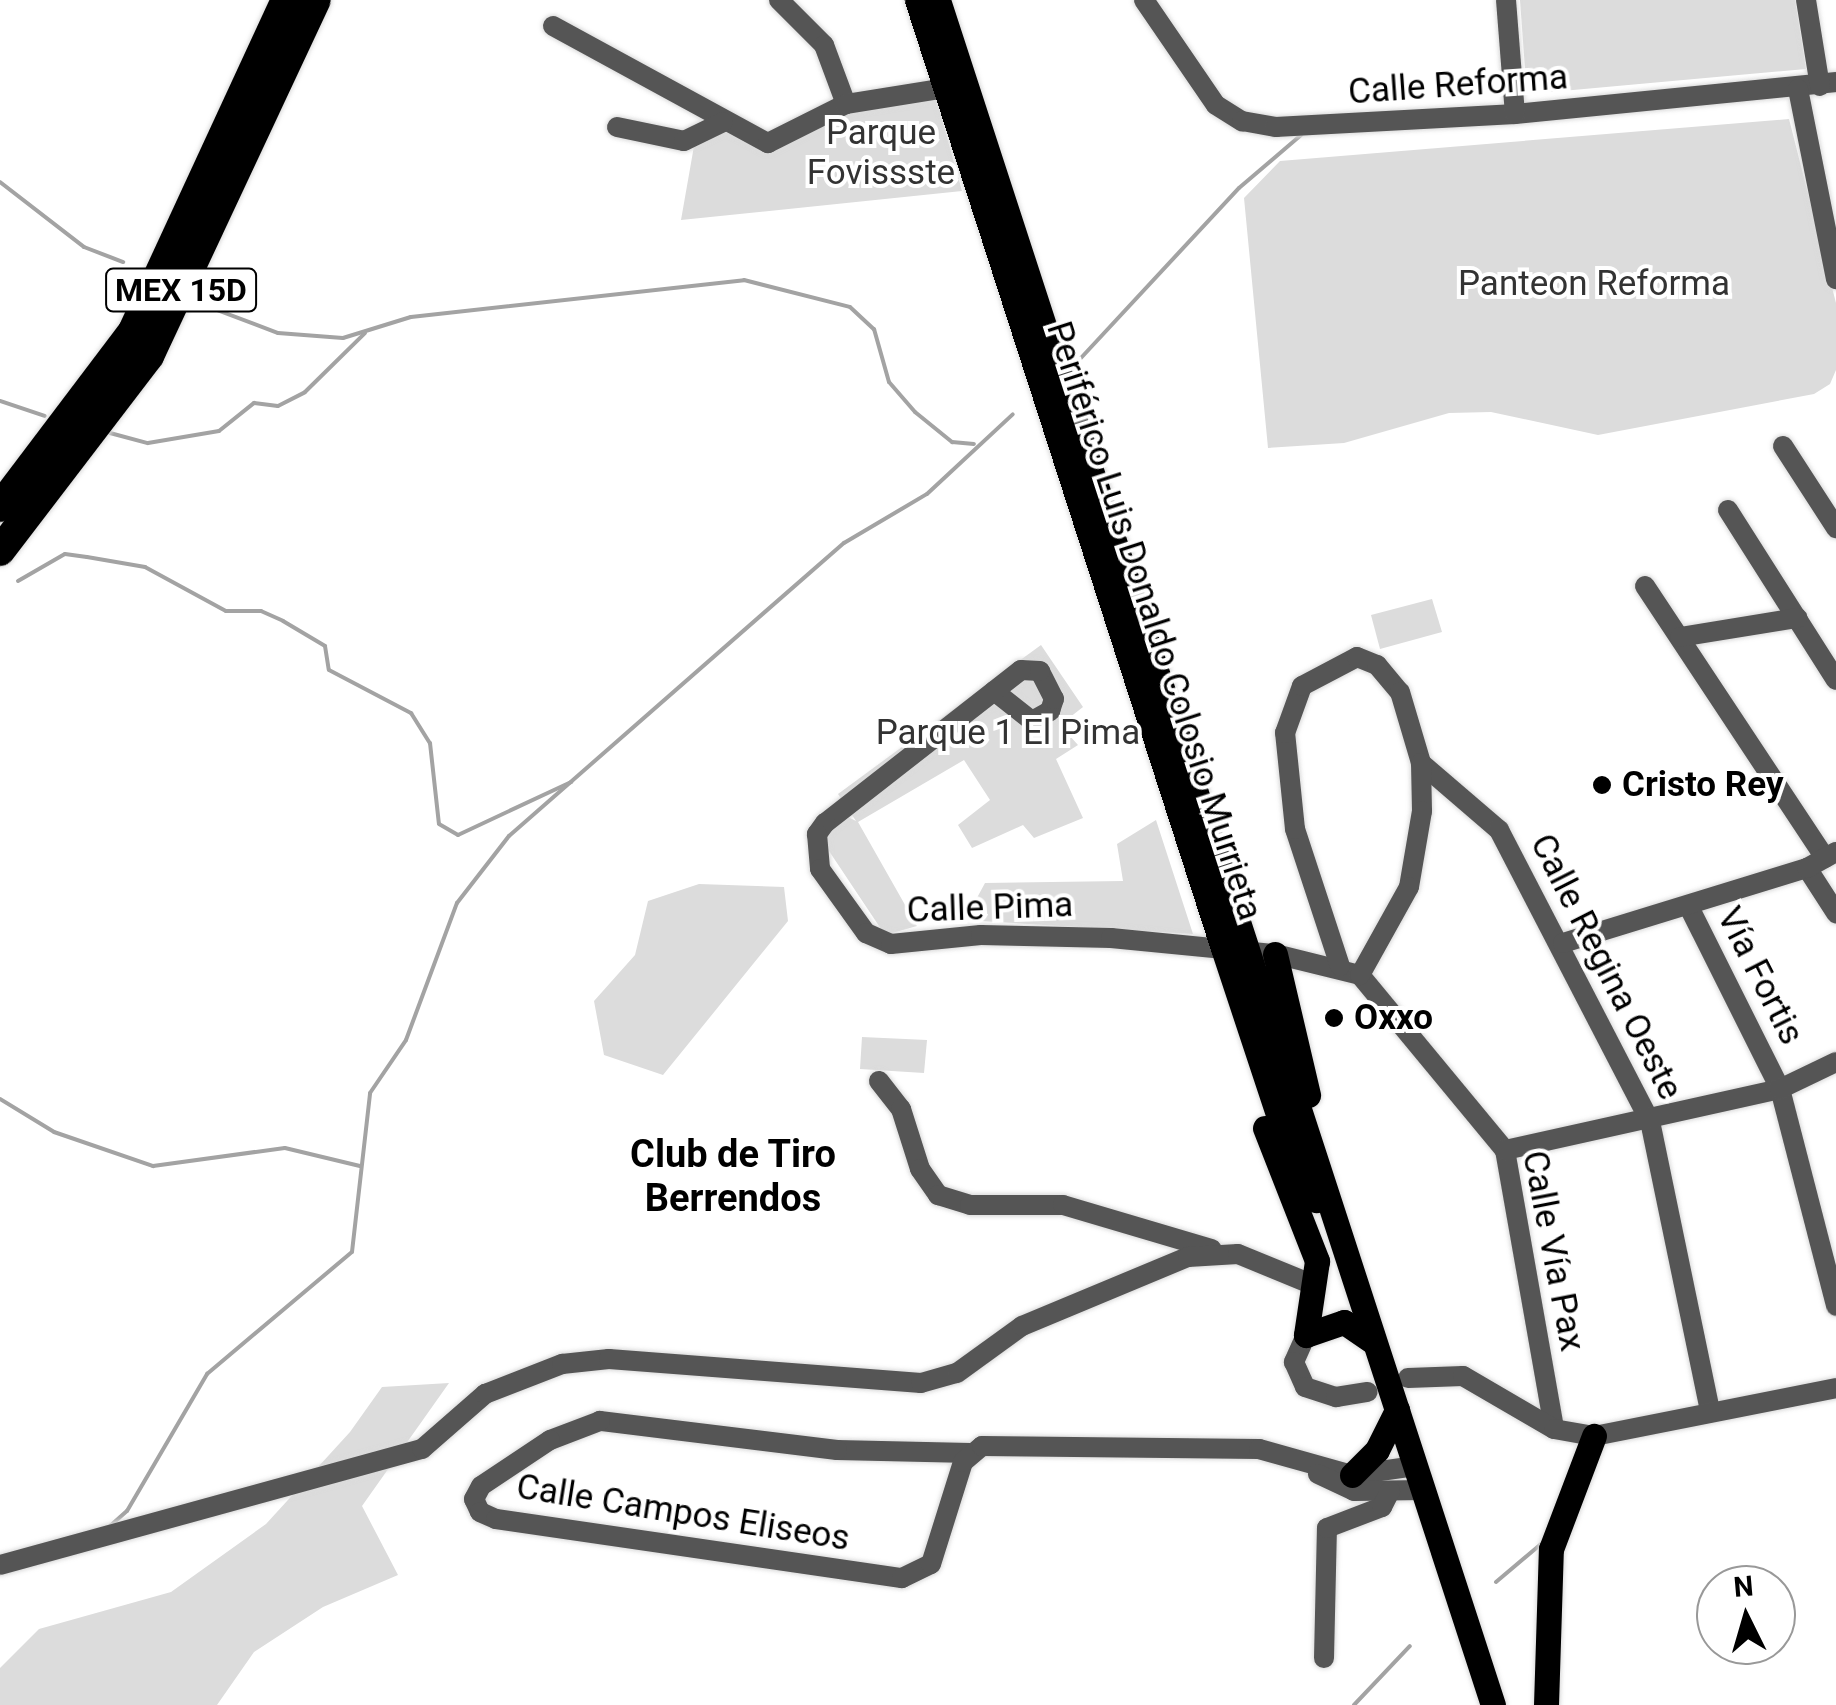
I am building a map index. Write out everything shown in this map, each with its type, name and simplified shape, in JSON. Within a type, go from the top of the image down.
[{"type":"highway","name":"MEX 15D","points":[[0,478],[114,327],[266,0]]},
{"type":"highway","name":"MEX 15D","points":[[0,507],[125,344],[286,0]]},
{"type":"highway","name":"MEX 15D","points":[[0,533],[140,351],[305,0]]},
{"type":"highway","name":"MEX 15D","points":[[0,551],[150,356],[316,0]]},
{"type":"main road","name":"Periférico Luis Donaldo Colosio Murrieta","points":[[918,0],[957,80]]},
{"type":"main road","name":"Periférico Luis Donaldo Colosio Murrieta","points":[[938,0],[957,80],[1234,949],[1397,1410],[1493,1705]]},
{"type":"main road","points":[[957,0],[957,80]]},
{"type":"main road","name":"Periférico Luis Donaldo Colosio Murrieta","points":[[1234,949],[1263,1070],[1297,1134]]},
{"type":"main road","points":[[1274,954],[1306,1070],[1297,1134]]},
{"type":"main road","points":[[1263,1070],[1258,1106],[1314,1250],[1316,1286],[1306,1335]]},
{"type":"main road","points":[[1306,1335],[1344,1322],[1372,1341]]},
{"type":"main road","points":[[1339,1477],[1377,1450],[1397,1410]]},
{"type":"main road","points":[[1546,1705],[1551,1550],[1594,1436]]},
{"type":"street","points":[[779,0],[824,45],[846,104]]},
{"type":"street","name":"Calle Reforma","points":[[1144,0],[1194,81],[1242,121],[1314,127],[1515,114],[1828,84]]},
{"type":"street","points":[[1506,0],[1515,114]]},
{"type":"street","points":[[1806,0],[1828,84]]},
{"type":"street","points":[[553,26],[723,122],[777,142],[846,104],[957,80]]},
{"type":"street","points":[[1798,89],[1836,278]]},
{"type":"street","points":[[617,127],[684,141],[723,122]]},
{"type":"street","points":[[1816,186],[1836,176]]},
{"type":"street","points":[[1782,446],[1836,528]]},
{"type":"street","points":[[1728,510],[1836,680]]},
{"type":"street","points":[[1645,586],[1823,859],[1836,914]]},
{"type":"street","points":[[1680,637],[1797,618]]},
{"type":"street","points":[[1340,966],[1287,794],[1285,733],[1302,686],[1358,657],[1377,665],[1414,722],[1422,763],[1422,811],[1409,887],[1360,975]]},
{"type":"street","name":"Calle Pima","points":[[994,691],[818,834],[820,869],[866,933],[891,944],[1044,934],[1234,949]]},
{"type":"street","name":"Calle Regina Oeste","points":[[1422,763],[1492,819],[1563,943],[1650,1120],[1710,1412]]},
{"type":"street","points":[[1563,943],[1689,907],[1823,859]]},
{"type":"street","name":"Vía Fortis","points":[[1689,907],[1780,1088],[1836,1306]]},
{"type":"street","name":"Calle Vía Pax","points":[[1234,949],[1340,966],[1360,975],[1505,1150],[1554,1430]]},
{"type":"street","points":[[1505,1150],[1780,1088],[1836,1062]]},
{"type":"street","points":[[879,1081],[900,1110],[920,1169],[938,1195],[970,1205],[1063,1206],[1220,1252],[1316,1286]]},
{"type":"street","points":[[0,1564],[296,1488],[422,1449],[485,1394],[562,1364],[609,1358],[939,1380],[1022,1326],[1188,1256],[1220,1252]]},
{"type":"street","points":[[1306,1335],[1294,1362],[1304,1388],[1336,1397],[1368,1392]]},
{"type":"street","points":[[1408,1378],[1463,1376],[1554,1430],[1594,1436],[1836,1388]]},
{"type":"street","name":"Calle Campos Eliseos","points":[[970,1453],[931,1564],[902,1578],[496,1519],[480,1512],[474,1499],[481,1486],[550,1440],[600,1420],[837,1450],[970,1453],[996,1444],[1259,1448],[1302,1459],[1339,1477]]},
{"type":"street","points":[[1339,1477],[1419,1478]]},
{"type":"street","points":[[1339,1477],[1354,1492],[1390,1491],[1419,1478]]},
{"type":"street","points":[[1324,1658],[1327,1528],[1376,1510],[1390,1491]]},
{"type":"green space","points":[[1520,0],[1795,0],[1806,69],[1551,92],[1525,69]]},
{"type":"green space","name":"Parque Fovissste","points":[[936,98],[962,191],[681,220],[694,146],[724,127],[754,145],[862,107]]},
{"type":"green space","name":"Panteon Reforma","points":[[1789,119],[1836,303],[1836,370],[1830,384],[1814,394],[1598,435],[1491,412],[1449,413],[1344,443],[1268,448],[1244,198],[1280,161]]},
{"type":"green space","points":[[1432,599],[1442,632],[1380,649],[1371,615]]},
{"type":"green space","name":"Parque 1 El Pima","points":[[1041,645],[1083,707],[1060,725],[1078,745],[1056,759],[1083,818],[1034,838],[1023,825],[972,848],[958,825],[990,800],[964,760],[858,822],[917,926],[885,935],[819,836],[848,817],[856,821],[838,794]]},
{"type":"green space","points":[[1156,820],[1193,934],[965,920],[985,883],[1123,881],[1117,844]]},
{"type":"green space","points":[[699,884],[784,887],[788,921],[663,1075],[604,1055],[594,1001],[635,955],[648,901]]},
{"type":"green space","points":[[862,1037],[927,1040],[924,1073],[860,1069]]},
{"type":"green space","points":[[449,1383],[362,1506],[398,1575],[323,1607],[254,1652],[217,1705],[0,1705],[0,1668],[39,1629],[171,1592],[266,1524],[350,1432],[382,1387]]},
{"type":"waterway","points":[[1080,359],[1239,188],[1301,135]]},
{"type":"waterway","points":[[0,182],[84,247],[123,262]]},
{"type":"waterway","points":[[193,301],[278,333],[343,338],[411,317],[744,280],[850,307],[874,329],[889,382],[915,412],[952,442],[974,444]]},
{"type":"waterway","points":[[110,433],[148,443],[219,431],[254,403],[278,406],[305,392],[365,333]]},
{"type":"waterway","points":[[0,401],[45,416]]},
{"type":"waterway","points":[[109,1527],[127,1511],[207,1374],[352,1252],[370,1093],[406,1040],[457,903],[509,836],[844,543],[927,494],[1013,414]]},
{"type":"waterway","points":[[18,581],[65,554],[87,557],[145,567],[226,611],[261,611],[283,621],[325,646],[329,670],[411,713],[430,743],[439,824],[458,835],[571,782]]},
{"type":"waterway","points":[[0,1099],[54,1132],[153,1166],[285,1148],[360,1166]]},
{"type":"waterway","points":[[1496,1582],[1541,1544]]},
{"type":"waterway","points":[[1354,1705],[1410,1646]]},
{"type":"place","name":"Cristo Rey","points":[[1602,785]]},
{"type":"place","name":"Oxxo","points":[[1334,1018]]},
{"type":"district","name":"Club de Tiro Berrendos","points":[[733,1177]]}]
